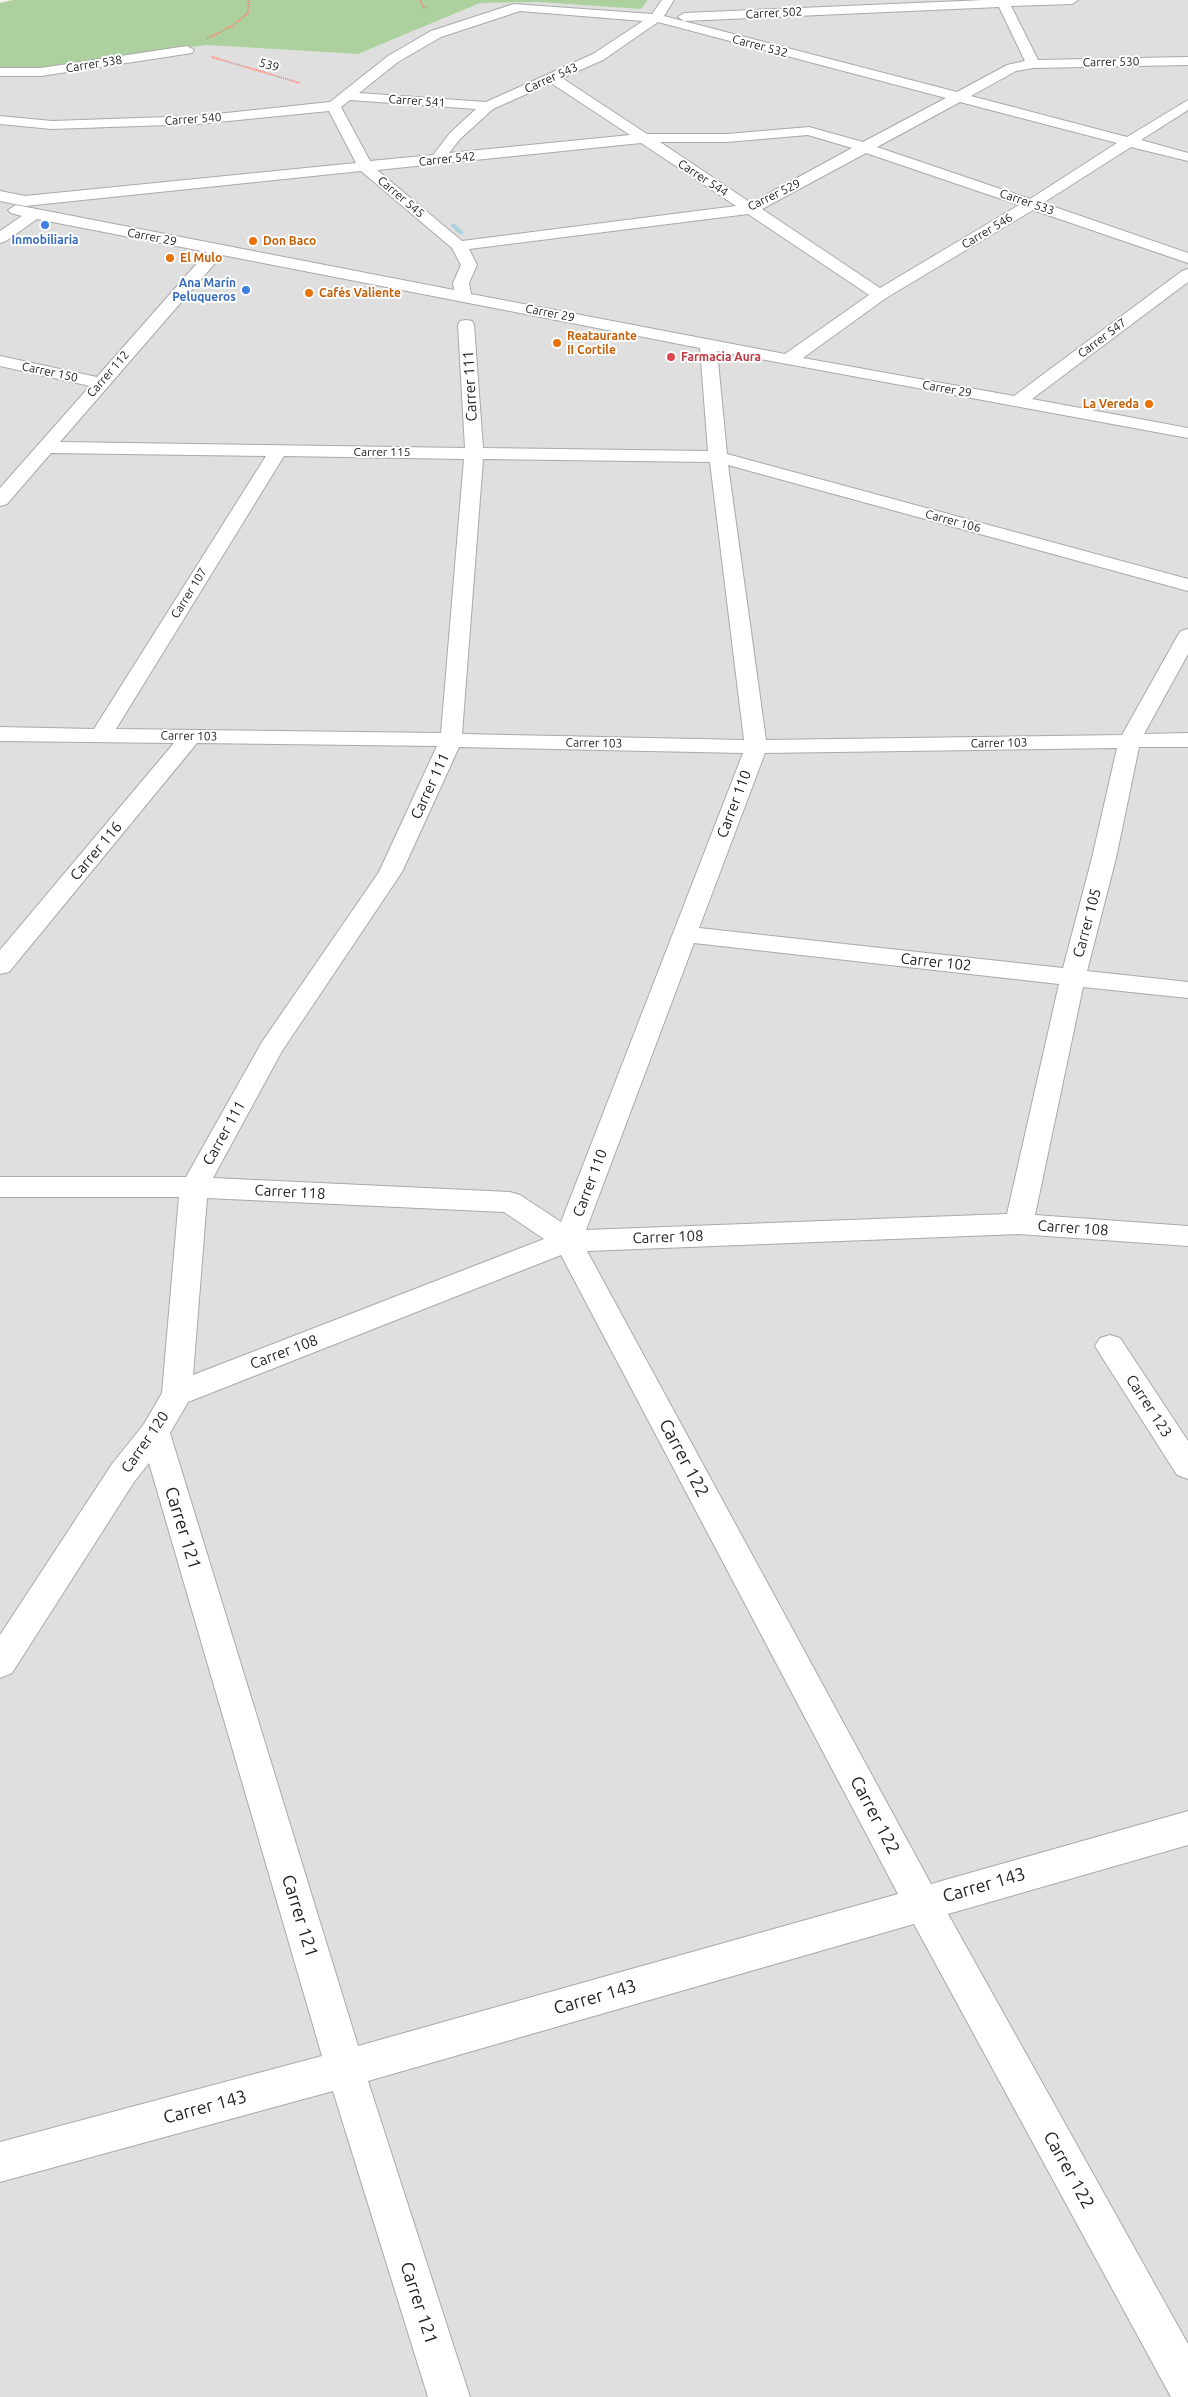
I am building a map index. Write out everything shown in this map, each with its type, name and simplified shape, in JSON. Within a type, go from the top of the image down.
[{"type":"street","name":"Carrer 543","points":[[437,160],[455,136],[488,106],[598,58],[656,18],[668,0]]},
{"type":"street","name":"Carrer 502","points":[[656,18],[1002,1],[1072,0]]},
{"type":"street","points":[[1002,1],[1033,64]]},
{"type":"street","name":"Carrer 532","points":[[340,101],[394,59],[436,34],[519,7],[656,18],[1188,157]]},
{"type":"street","name":"Carrer 538","points":[[0,72],[41,72],[187,50]]},
{"type":"street","name":"Carrer 530","points":[[1033,64],[1188,61]]},
{"type":"street","name":"Carrer 529","points":[[458,246],[751,209],[1012,68],[1033,64]]},
{"type":"street","name":"Carrer 544","points":[[552,77],[880,295]]},
{"type":"street","name":"Carrer 541","points":[[340,101],[488,106]]},
{"type":"street","name":"Carrer 540","points":[[0,128],[198,120],[340,101]]},
{"type":"street","name":"Carrer 545","points":[[340,101],[366,168],[458,246],[469,265],[462,283],[464,297]]},
{"type":"street","name":"Carrer 546","points":[[788,360],[880,295],[1032,204],[1188,104]]},
{"type":"street","name":"Carrer 540","points":[[0,120],[52,125]]},
{"type":"street","name":"Carrer 542","points":[[29,208],[366,168],[644,138],[726,138],[809,130],[867,148]]},
{"type":"street","name":"Carrer 533","points":[[867,148],[1188,258]]},
{"type":"street","name":"Carrer 29","points":[[0,196],[29,208],[218,250],[788,360],[1188,434]]},
{"type":"street","name":"Carrer 29","points":[[0,207],[29,208]]},
{"type":"street","points":[[0,238],[29,208]]},
{"type":"street","name":"Carrer 112","points":[[0,500],[100,383],[218,250]]},
{"type":"street","name":"Carrer 547","points":[[1017,402],[1188,274]]},
{"type":"street","name":"Carrer 111","points":[[194,1187],[271,1048],[390,872],[451,740],[474,453],[466,325]]},
{"type":"street","name":"Carrer 110","points":[[568,1241],[756,747],[718,457],[708,344]]},
{"type":"street","name":"Carrer 150","points":[[0,361],[100,383]]},
{"type":"street","name":"Carrer 115","points":[[46,447],[277,452],[718,457]]},
{"type":"street","name":"Carrer 107","points":[[101,735],[277,452]]},
{"type":"street","name":"Carrer 106","points":[[718,457],[1188,585]]},
{"type":"street","name":"Carrer 105","points":[[1019,1224],[1073,977],[1104,858],[1129,741],[1188,635]]},
{"type":"street","name":"Carrer 103","points":[[0,734],[451,740],[756,747],[1188,740]]},
{"type":"street","name":"Carrer 116","points":[[0,966],[191,736]]},
{"type":"street","name":"Carrer 102","points":[[684,934],[1188,990]]},
{"type":"street","name":"Carrer 118","points":[[0,1187],[194,1187],[510,1202],[568,1241]]},
{"type":"street","name":"Carrer 120","points":[[0,1663],[11,1627],[124,1473],[155,1434],[177,1394],[194,1187]]},
{"type":"street","name":"Carrer 108","points":[[177,1394],[568,1241],[1019,1224],[1188,1236]]},
{"type":"street","name":"Carrer 122","points":[[568,1241],[922,1903],[1188,2386]]},
{"type":"street","name":"Carrer 123","points":[[1110,1346],[1188,1466]]},
{"type":"street","name":"Carrer 121","points":[[155,1434],[345,2069],[449,2397]]},
{"type":"street","name":"Carrer 143","points":[[0,2162],[345,2069],[1188,1828]]},
{"type":"path","points":[[187,50],[232,26],[248,13],[249,0]]},
{"type":"path","name":"539","points":[[187,50],[340,101]]},
{"type":"shaded area","points":[[648,0],[1188,0],[1188,2397],[0,2397],[0,69],[31,69],[206,45],[358,54],[480,3],[538,2],[641,9]]},
{"type":"green space","points":[[13,0],[648,0],[641,9],[538,2],[480,3],[358,54],[206,45],[31,69],[0,69],[0,3]]},
{"type":"waterway","points":[[453,225],[461,233]]},
{"type":"place","name":"Inmobiliaria","points":[[45,225]]},
{"type":"place","name":"Don Baco","points":[[253,241]]},
{"type":"place","name":"El Mulo","points":[[170,258]]},
{"type":"place","name":"Ana Marín Peluqueros","points":[[246,290]]},
{"type":"place","name":"Cafés Valiente","points":[[309,293]]},
{"type":"place","name":"Reataurante II Cortile","points":[[557,343]]},
{"type":"place","name":"Farmacia Aura","points":[[671,357]]},
{"type":"place","name":"La Vereda","points":[[1149,404]]}]
